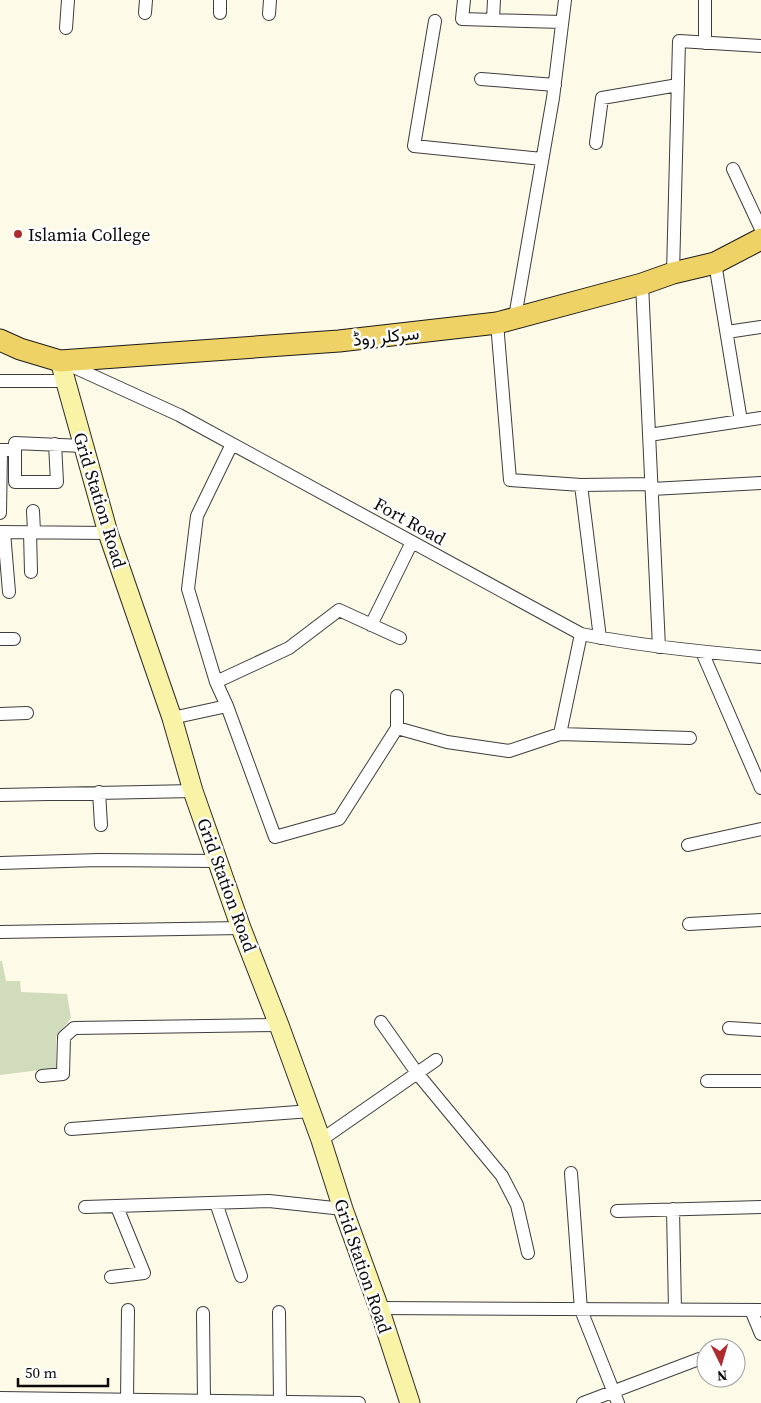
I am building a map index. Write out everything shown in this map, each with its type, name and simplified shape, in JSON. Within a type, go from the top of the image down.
[{"type":"main road","name":"سرکلر روڈ","points":[[0,340],[20,349],[60,361],[339,341],[506,320],[714,263],[761,239]]},
{"type":"main road","name":"Grid Station Road","points":[[60,361],[64,381],[108,533],[172,718],[193,790],[241,928],[280,1025],[311,1111],[410,1403]]},
{"type":"street","points":[[66,28],[68,0]]},
{"type":"street","points":[[145,13],[146,0]]},
{"type":"street","points":[[269,14],[270,0]]},
{"type":"street","points":[[464,0],[462,19],[562,22]]},
{"type":"street","points":[[493,19],[494,0]]},
{"type":"street","points":[[565,0],[555,84],[542,160],[506,320],[510,480],[651,487],[761,483]]},
{"type":"street","points":[[705,0],[705,42]]},
{"type":"street","points":[[435,21],[414,146],[542,160]]},
{"type":"street","points":[[673,273],[679,41],[761,46]]},
{"type":"street","points":[[481,79],[555,84]]},
{"type":"street","points":[[596,143],[602,98],[678,85]]},
{"type":"street","points":[[733,169],[761,229]]},
{"type":"street","points":[[714,263],[741,421]]},
{"type":"street","points":[[642,284],[659,647]]},
{"type":"street","points":[[727,332],[761,327]]},
{"type":"street","name":"Fort Road","points":[[60,361],[179,415],[581,634],[659,647],[761,657]]},
{"type":"street","points":[[0,382],[64,381]]},
{"type":"street","points":[[649,435],[761,418]]},
{"type":"street","points":[[55,444],[57,482],[15,482],[15,442],[55,444],[83,446]]},
{"type":"street","points":[[232,444],[197,516],[188,589],[216,682],[228,706],[275,837],[339,819],[397,728],[397,696]]},
{"type":"street","points":[[0,513],[1,450],[16,450]]},
{"type":"street","points":[[581,485],[600,638]]},
{"type":"street","points":[[31,572],[33,511]]},
{"type":"street","points":[[9,592],[2,532],[108,533]]},
{"type":"street","points":[[371,625],[412,542]]},
{"type":"street","points":[[216,682],[289,648],[338,610],[400,638]]},
{"type":"street","points":[[560,734],[581,634]]},
{"type":"street","points":[[0,639],[14,639]]},
{"type":"street","points":[[702,652],[761,788]]},
{"type":"street","points":[[172,718],[228,706]]},
{"type":"street","points":[[0,714],[27,713]]},
{"type":"street","points":[[397,728],[447,742],[509,751],[560,734],[690,738]]},
{"type":"street","points":[[0,795],[193,790]]},
{"type":"street","points":[[99,792],[101,825]]},
{"type":"street","points":[[688,845],[761,829]]},
{"type":"street","points":[[0,863],[99,860],[217,861]]},
{"type":"street","points":[[689,924],[761,920]]},
{"type":"street","points":[[0,932],[241,928]]},
{"type":"street","points":[[381,1022],[417,1073],[502,1176],[517,1205],[528,1253]]},
{"type":"street","points":[[42,1076],[63,1074],[64,1037],[74,1028],[280,1025]]},
{"type":"street","points":[[729,1028],[761,1030]]},
{"type":"street","points":[[321,1140],[436,1060]]},
{"type":"street","points":[[707,1081],[761,1081]]},
{"type":"street","points":[[71,1129],[311,1111]]},
{"type":"street","points":[[572,1173],[581,1310],[616,1397]]},
{"type":"street","points":[[85,1207],[268,1201],[343,1209]]},
{"type":"street","points":[[216,1203],[242,1276]]},
{"type":"street","points":[[111,1277],[144,1273],[117,1207]]},
{"type":"street","points":[[617,1211],[761,1208]]},
{"type":"street","points":[[673,1209],[674,1310]]},
{"type":"street","points":[[379,1308],[756,1310],[761,1334]]},
{"type":"street","points":[[127,1400],[128,1310]]},
{"type":"street","points":[[279,1312],[280,1402]]},
{"type":"street","points":[[204,1313],[204,1401]]},
{"type":"street","points":[[583,1403],[616,1397],[696,1361]]},
{"type":"street","points":[[0,1398],[14,1401],[127,1400],[359,1403]]},
{"type":"green space","points":[[0,961],[2,961],[6,981],[20,981],[21,992],[67,994],[71,1018],[56,1037],[56,1068],[0,1075]]},
{"type":"place","name":"Islamia College","points":[[18,234]]}]
